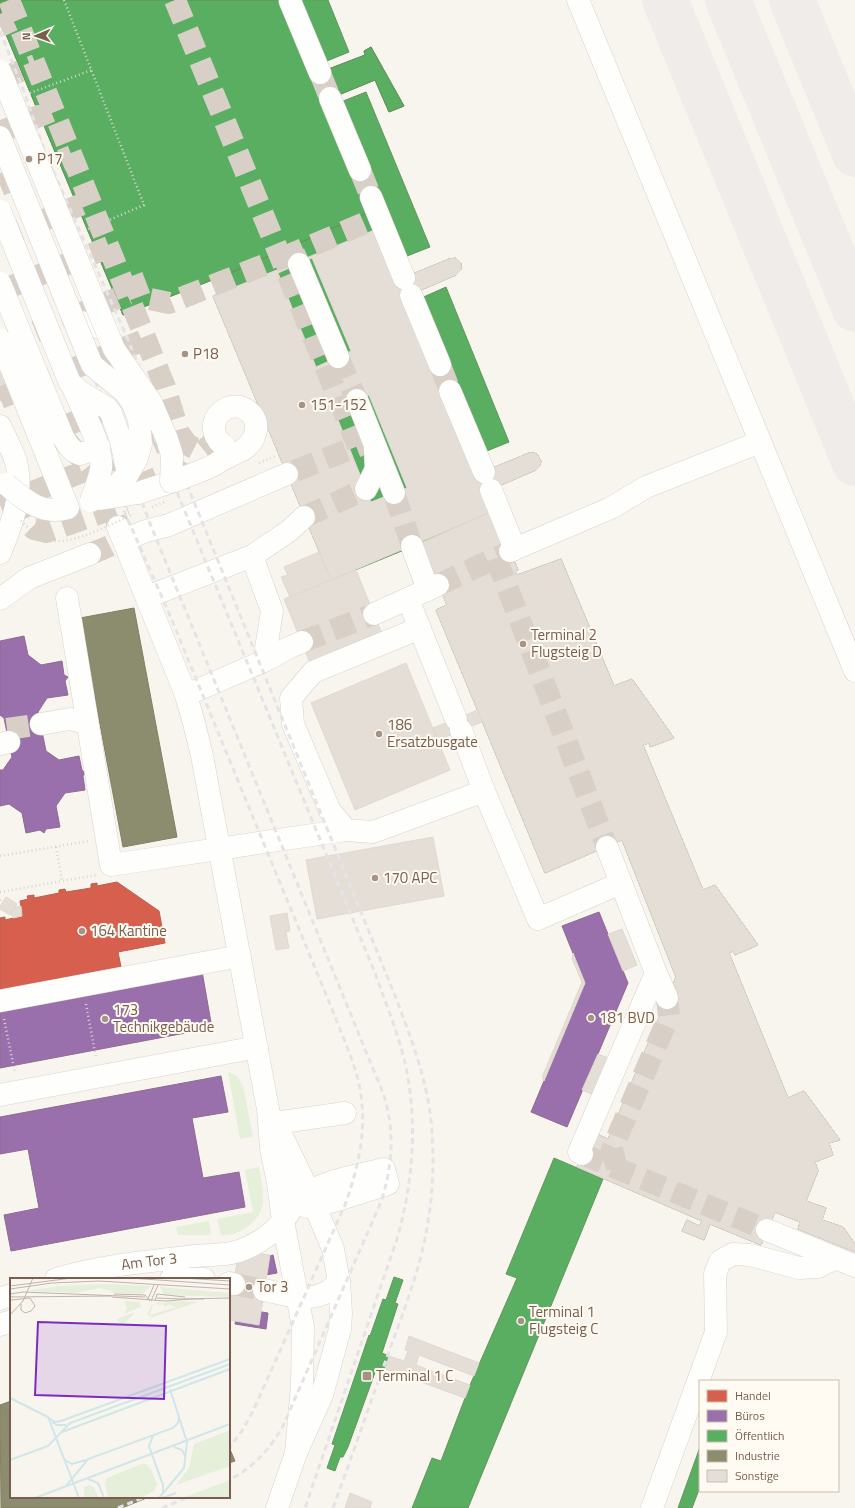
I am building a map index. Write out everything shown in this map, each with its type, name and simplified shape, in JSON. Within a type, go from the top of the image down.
[{"type":"lane","points":[[578,0],[855,671]]},
{"type":"lane","points":[[290,1],[320,73]]},
{"type":"lane","points":[[0,71],[114,349],[151,402],[167,439],[172,455],[171,482]]},
{"type":"lane","points":[[330,98],[360,170]]},
{"type":"lane","points":[[0,138],[92,365],[100,389],[102,405]]},
{"type":"lane","points":[[371,197],[440,365]]},
{"type":"lane","points":[[0,211],[70,383],[98,447],[101,459],[101,469],[91,501]]},
{"type":"lane","points":[[298,264],[338,357]]},
{"type":"lane","points":[[0,282],[63,437],[71,449],[80,454],[98,447]]},
{"type":"lane","points":[[74,320],[93,325],[106,331]]},
{"type":"lane","points":[[0,340],[68,508]]},
{"type":"lane","points":[[91,501],[110,492],[128,474],[140,450],[141,444],[139,420],[133,404],[126,393],[92,365]]},
{"type":"lane","points":[[70,383],[82,393],[108,408],[122,441],[128,474]]},
{"type":"lane","points":[[450,391],[488,481],[513,550],[611,508],[646,487],[760,442]]},
{"type":"lane","points":[[356,400],[394,493]]},
{"type":"lane","points":[[0,478],[18,495],[39,508],[53,510],[68,508],[91,501],[138,493],[171,482],[213,465],[228,456],[243,450],[256,434],[254,416],[249,411],[242,407],[232,406],[223,409],[217,416],[214,424],[214,432],[223,446]]},
{"type":"lane","points":[[0,426],[17,465],[19,490],[12,521],[0,553]]},
{"type":"lane","points":[[366,489],[376,469],[375,448]]},
{"type":"lane","points":[[287,474],[168,525],[146,531],[121,534],[186,694],[202,756],[257,1047],[272,1116],[307,1199]]},
{"type":"lane","points":[[147,597],[252,556],[289,530],[304,517]]},
{"type":"lane","points":[[412,546],[425,591],[420,628],[484,791],[538,919],[621,883]]},
{"type":"lane","points":[[0,599],[29,578],[90,554]]},
{"type":"lane","points":[[252,556],[272,611],[264,661]]},
{"type":"lane","points":[[374,614],[425,591]]},
{"type":"lane","points":[[67,598],[87,723],[99,840],[110,865],[346,830],[373,832],[484,791]]},
{"type":"lane","points":[[346,830],[330,811],[293,724],[291,698],[313,672],[420,628]]},
{"type":"lane","points":[[186,694],[264,661],[302,642]]},
{"type":"lane","points":[[42,730],[70,719],[87,723]]},
{"type":"lane","points":[[607,847],[667,998]]},
{"type":"lane","points":[[0,1001],[240,956]]},
{"type":"lane","points":[[582,1154],[580,1152],[656,973]]},
{"type":"lane","points":[[9,1093],[257,1047]]},
{"type":"lane","points":[[272,1116],[345,1113]]},
{"type":"lane","points":[[272,1116],[271,1148],[303,1327],[302,1385],[296,1453]]},
{"type":"lane","points":[[271,1148],[307,1199],[325,1230],[333,1249],[339,1281],[341,1313],[340,1329],[322,1395],[296,1453],[277,1508]]},
{"type":"lane","name":"Am Tor 3","points":[[60,1278],[90,1270],[133,1262],[215,1255],[244,1249],[265,1238],[307,1199]]},
{"type":"lane","points":[[283,1221],[296,1220],[310,1222],[325,1230]]},
{"type":"lane","points":[[767,1230],[846,1262]]},
{"type":"lane","points":[[652,1508],[716,1332],[715,1274],[720,1261],[733,1254],[750,1255],[798,1268],[818,1267],[846,1262]]},
{"type":"lane","points":[[215,1255],[224,1278]]},
{"type":"lane","points":[[264,1290],[306,1298],[318,1296],[330,1291],[339,1281]]},
{"type":"lane","points":[[0,1299],[10,1295]]},
{"type":"path","points":[[64,0],[144,205],[80,233]]},
{"type":"path","points":[[25,95],[92,70]]},
{"type":"path","points":[[0,856],[99,840]]},
{"type":"path","points":[[56,847],[62,881]]},
{"type":"path","points":[[0,892],[98,875]]},
{"type":"path","points":[[83,986],[100,1076]]},
{"type":"path","points":[[0,1001],[9,1093]]},
{"type":"green space","points":[[228,1072],[237,1076],[243,1086],[253,1137],[240,1139]]},
{"type":"green space","points":[[259,1167],[263,1200],[259,1214],[254,1221],[240,1231],[234,1234],[221,1235],[217,1219],[253,1212],[245,1170]]},
{"type":"green space","points":[[209,1221],[211,1235],[178,1235],[176,1227]]},
{"type":"building: Handel","name":"164 Kantine","points":[[117,882],[159,911],[165,943],[118,952],[121,967],[0,990],[0,918],[5,917],[5,920],[22,916],[20,901],[28,899],[27,896],[34,895],[34,898],[59,893],[59,890],[65,889],[66,892],[91,888],[91,884],[97,883],[97,886]]},
{"type":"building: Büros","points":[[24,636],[28,655],[41,665],[62,661],[64,675],[68,677],[65,681],[68,695],[47,698],[38,712],[46,751],[59,760],[79,756],[82,770],[85,773],[83,776],[85,790],[65,793],[56,806],[60,827],[46,829],[44,833],[40,830],[26,833],[22,813],[9,804],[0,806],[0,770],[3,770],[12,757],[4,718],[0,715],[0,641]]},
{"type":"building: Büros","name":"181 BVD","points":[[599,912],[628,983],[567,1127],[531,1112],[585,983],[562,926]]},
{"type":"building: Büros","name":"173 Technikgebäude","points":[[202,971],[212,1028],[0,1068],[0,1009]]},
{"type":"building: Büros","points":[[221,1076],[228,1112],[192,1118],[203,1178],[239,1172],[245,1207],[11,1251],[4,1215],[39,1208],[28,1149],[0,1154],[0,1117]]},
{"type":"building: Büros","points":[[273,1255],[277,1273],[260,1276],[257,1259]]},
{"type":"building: Büros","points":[[238,1308],[268,1313],[266,1329],[235,1324],[236,1319],[231,1318],[232,1310],[237,1311]]},
{"type":"building: Öffentlich","name":"Terminal 2 Flugsteig D","points":[[0,0],[283,0],[313,75],[365,55],[364,51],[371,47],[404,106],[389,112],[375,80],[324,101],[398,280],[449,259],[456,258],[461,263],[461,270],[456,275],[405,297],[478,474],[529,453],[537,454],[541,461],[540,466],[536,470],[485,492],[518,570],[515,571],[517,575],[561,559],[614,686],[632,679],[674,738],[650,747],[649,743],[643,745],[703,890],[715,885],[758,945],[735,955],[733,951],[729,953],[788,1098],[804,1091],[840,1140],[829,1143],[833,1155],[815,1162],[818,1171],[806,1201],[826,1208],[822,1220],[843,1227],[855,1244],[855,1252],[798,1229],[800,1222],[775,1212],[761,1245],[710,1224],[704,1240],[682,1231],[687,1220],[699,1226],[702,1221],[577,1167],[592,1132],[608,1139],[676,977],[622,840],[545,873],[436,610],[447,605],[421,543],[331,580],[213,296],[235,287],[230,273],[123,315],[0,20]]},
{"type":"building: Öffentlich","points":[[0,0],[283,0],[313,75],[365,55],[364,51],[371,47],[404,106],[389,112],[375,80],[324,101],[370,212],[230,273],[123,315],[0,20]]},
{"type":"building: Öffentlich","points":[[295,0],[328,0],[349,52],[322,63]]},
{"type":"building: Öffentlich","points":[[366,92],[430,247],[402,258],[365,199],[354,172],[338,103]]},
{"type":"building: Öffentlich","points":[[370,212],[377,229],[235,287],[230,273]]},
{"type":"building: Öffentlich","points":[[446,287],[509,442],[482,453],[445,393],[434,368],[419,299]]},
{"type":"building: Öffentlich","name":"Terminal 1 Flugsteig C","points":[[554,1158],[603,1179],[468,1508],[412,1508],[432,1458],[441,1461],[470,1385],[517,1278],[506,1274]]},
{"type":"building: Öffentlich","points":[[394,1277],[403,1280],[395,1303],[398,1304],[382,1353],[389,1356],[385,1369],[377,1367],[348,1447],[343,1457],[340,1457],[335,1471],[327,1468],[335,1445],[332,1444],[369,1335],[370,1336],[383,1299],[386,1300]]},
{"type":"building: Öffentlich","points":[[699,1450],[699,1490],[692,1508],[678,1508]]},
{"type":"building: Industrie","points":[[134,608],[177,837],[123,847],[80,618]]},
{"type":"building: Industrie","points":[[10,1401],[10,1498],[147,1498],[122,1508],[1,1508],[0,1405]]},
{"type":"building: Industrie","points":[[230,1449],[235,1461],[230,1463]]},
{"type":"building: Sonstige","name":"151-152","points":[[377,229],[398,280],[449,259],[456,258],[461,263],[461,270],[456,275],[405,297],[478,474],[529,453],[537,454],[541,461],[540,466],[536,470],[485,492],[493,511],[331,580],[213,296]],"holes":[[[312,258],[351,351],[316,367],[278,273]],[[369,395],[407,488],[371,502],[334,410]]]},
{"type":"building: Sonstige","points":[[7,371],[16,394],[0,401],[0,373]]},
{"type":"building: Sonstige","points":[[493,511],[518,570],[515,571],[517,575],[561,559],[614,686],[632,679],[674,738],[650,747],[649,743],[643,745],[703,890],[715,885],[758,945],[735,955],[733,951],[729,953],[788,1098],[804,1091],[840,1140],[829,1143],[833,1155],[815,1162],[818,1171],[806,1201],[826,1208],[822,1220],[843,1227],[855,1244],[855,1252],[798,1229],[800,1222],[775,1212],[761,1245],[710,1224],[704,1240],[682,1231],[687,1220],[699,1226],[702,1221],[577,1167],[592,1132],[608,1139],[676,977],[622,840],[545,873],[436,610],[447,605],[421,543]]},
{"type":"building: Sonstige","points":[[319,552],[331,580],[290,597],[281,577],[288,575],[284,567]]},
{"type":"building: Sonstige","points":[[356,570],[382,634],[310,663],[284,599]]},
{"type":"building: Sonstige","name":"186 Ersatzbusgate","points":[[406,663],[450,770],[355,810],[311,703]]},
{"type":"building: Sonstige","points":[[478,710],[482,722],[438,740],[433,728]]},
{"type":"building: Sonstige","name":"170 APC","points":[[433,837],[444,896],[317,919],[306,860]]},
{"type":"building: Sonstige","points":[[6,897],[17,904],[10,915],[0,909],[0,906]]},
{"type":"building: Sonstige","points":[[21,906],[22,916],[13,918],[11,913],[16,907]]},
{"type":"building: Sonstige","points":[[287,913],[290,931],[286,932],[289,948],[276,950],[270,916]]},
{"type":"building: Sonstige","points":[[622,929],[637,965],[623,971],[608,934]]},
{"type":"building: Sonstige","points":[[573,953],[585,983],[544,1081],[542,1077],[582,982],[572,959]]},
{"type":"building: Sonstige","points":[[598,1054],[611,1059],[596,1096],[582,1090]]},
{"type":"building: Sonstige","name":"Tor 3","points":[[239,1250],[270,1255],[259,1325],[230,1320],[230,1306]]},
{"type":"building: Sonstige","points":[[409,1336],[479,1363],[474,1376],[419,1355],[416,1365],[470,1385],[465,1398],[385,1369],[389,1356],[404,1361],[408,1351],[405,1350]]},
{"type":"building: Sonstige","points":[[350,1493],[372,1502],[370,1508],[345,1508]]},
{"type":"taxiway","points":[[665,0],[855,463]]},
{"type":"taxiway","points":[[728,0],[855,309]]},
{"type":"taxiway","points":[[792,0],[855,154]]},
{"type":"tunnel","points":[[9,0],[165,387],[185,453],[185,461],[180,468],[121,493],[115,499],[113,505],[119,529],[117,539],[113,544],[90,554]]},
{"type":"tunnel","points":[[175,0],[358,446],[287,474]]},
{"type":"tunnel","points":[[0,26],[13,20]]},
{"type":"tunnel","points":[[0,79],[36,65]]},
{"type":"tunnel","points":[[320,73],[330,98]]},
{"type":"tunnel","points":[[0,132],[54,110]]},
{"type":"tunnel","points":[[0,185],[72,156]]},
{"type":"tunnel","points":[[360,170],[371,197]]},
{"type":"tunnel","points":[[0,238],[90,201]]},
{"type":"tunnel","points":[[299,264],[294,253],[379,217]]},
{"type":"tunnel","points":[[0,291],[109,247]]},
{"type":"tunnel","points":[[132,276],[140,297],[169,303],[294,253]]},
{"type":"tunnel","points":[[5,344],[128,294]]},
{"type":"tunnel","points":[[0,398],[142,341]]},
{"type":"tunnel","points":[[338,357],[357,400]]},
{"type":"tunnel","points":[[440,365],[450,391]]},
{"type":"tunnel","points":[[0,452],[147,393]]},
{"type":"tunnel","points":[[179,433],[188,445],[202,452],[209,446],[214,438],[214,424],[216,418]]},
{"type":"tunnel","points":[[0,505],[179,433]]},
{"type":"tunnel","points":[[67,441],[93,473],[103,495]]},
{"type":"tunnel","points":[[304,517],[366,489]]},
{"type":"tunnel","points":[[394,493],[412,546]]},
{"type":"tunnel","points":[[16,499],[24,519],[34,529],[47,532],[126,504]]},
{"type":"tunnel","points":[[438,585],[509,552]]},
{"type":"tunnel","points":[[496,558],[607,847]]},
{"type":"tunnel","points":[[302,642],[374,614]]},
{"type":"tunnel","points":[[7,729],[41,724]]},
{"type":"tunnel","points":[[617,1168],[612,1149],[669,1016],[667,998]]},
{"type":"tunnel","points":[[582,1154],[767,1230]]},
{"type":"tunnel","points":[[234,1284],[264,1290]]},
{"type":"railway","points":[[0,31],[23,89],[46,155],[126,335],[394,993],[407,1027],[423,1078],[430,1114],[433,1154],[431,1200],[425,1240],[410,1292],[333,1508]]},
{"type":"railway","points":[[0,90],[14,121],[48,186],[114,339],[375,973],[394,1025],[408,1078],[411,1098],[412,1157],[403,1216],[398,1236],[305,1508]]},
{"type":"railway","points":[[0,150],[116,431],[149,521],[379,1084],[388,1112],[391,1138],[390,1164],[381,1202],[283,1426],[267,1450],[246,1470],[230,1479]]},
{"type":"railway","points":[[0,215],[92,438],[169,613],[334,1014],[353,1062],[360,1086],[363,1121],[362,1138],[351,1188],[345,1205],[254,1409],[244,1428],[230,1447]]},
{"type":"railway","points":[[118,1508],[143,1498]]},
{"type":"railway","points":[[162,1508],[186,1498]]},
{"type":"place","name":"P17","points":[[29,159]]},
{"type":"place","name":"P18","points":[[185,354]]},
{"type":"place","name":"151-152","points":[[302,405]]},
{"type":"place","name":"Terminal 2 Flugsteig D","points":[[523,644]]},
{"type":"place","name":"186 Ersatzbusgate","points":[[379,734]]},
{"type":"place","name":"170 APC","points":[[375,878]]},
{"type":"place","name":"164 Kantine","points":[[82,931]]},
{"type":"place","name":"181 BVD","points":[[591,1018]]},
{"type":"place","name":"173 Technikgebäude","points":[[105,1019]]},
{"type":"place","name":"Tor 3","points":[[249,1287]]},
{"type":"place","name":"Terminal 1 Flugsteig C","points":[[521,1321]]},
{"type":"place","name":"Terminal 1 C","points":[[367,1376]]}]
